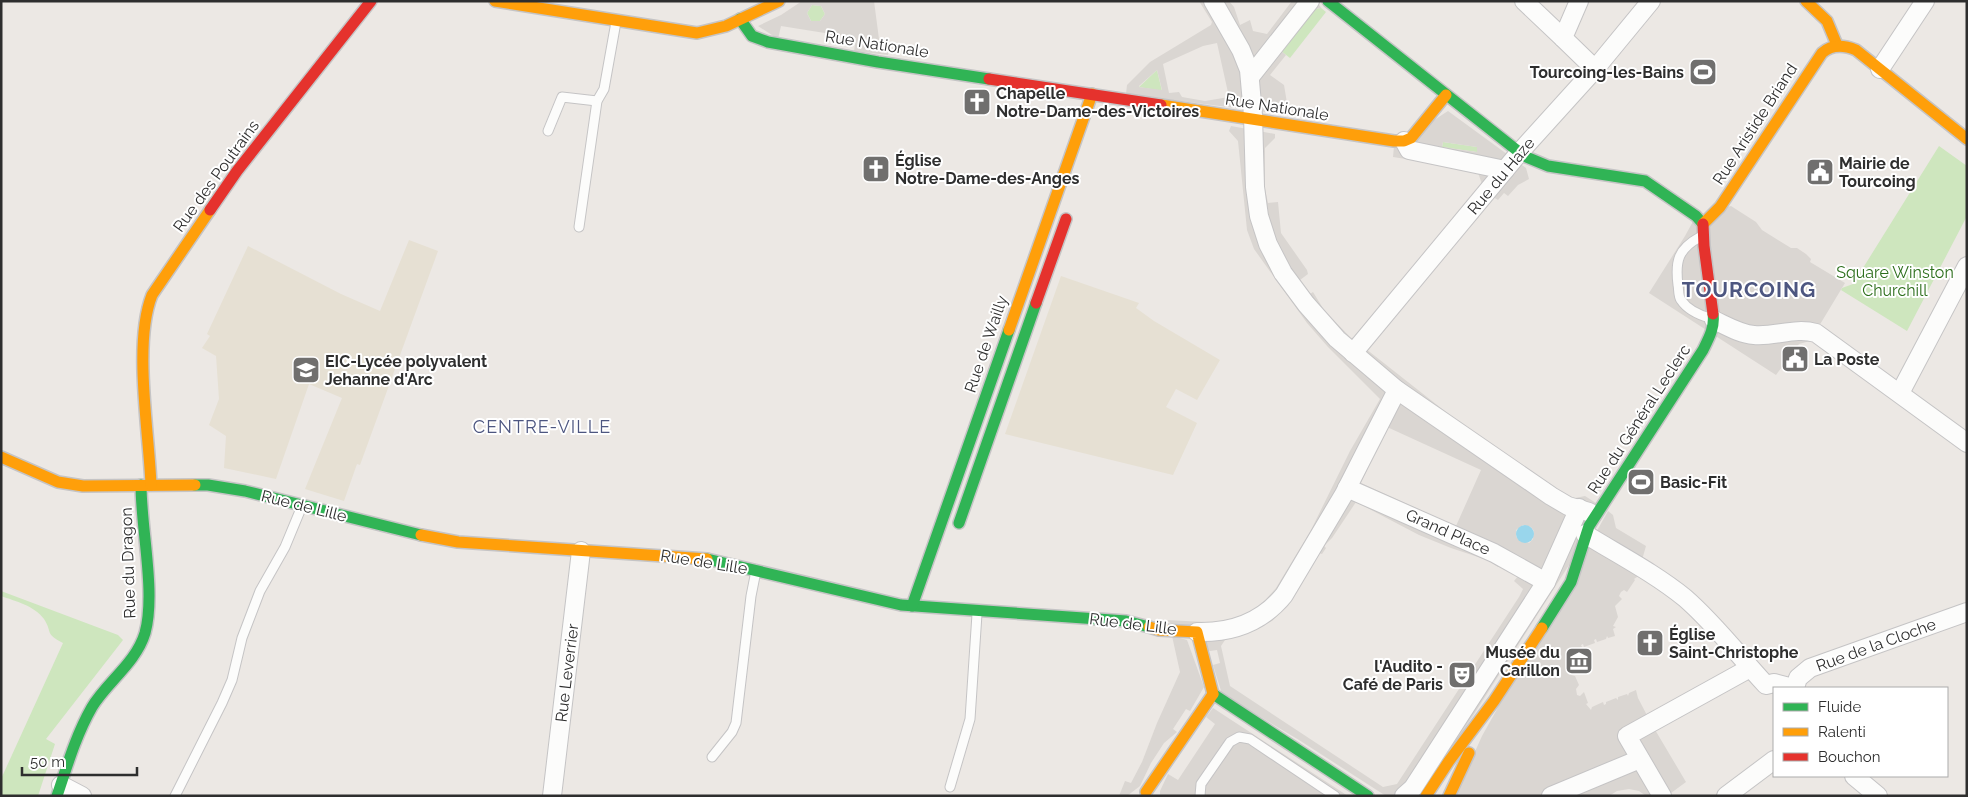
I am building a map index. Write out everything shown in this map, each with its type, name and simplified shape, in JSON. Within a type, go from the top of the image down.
[{"type":"main road","name":"Rue des Poutrains","points":[[142,485],[145,322],[148,304],[152,295],[237,171],[371,1]]},
{"type":"main road","points":[[495,1],[686,32],[712,30],[778,1]]},
{"type":"main road","points":[[1328,1],[1449,91],[1519,153],[1544,165],[1645,182],[1696,216],[1703,230],[1714,320]]},
{"type":"main road","points":[[1806,1],[1827,21],[1837,45],[1856,50],[1967,139]]},
{"type":"main road","name":"Rue Nationale","points":[[740,19],[752,36],[763,42],[878,62],[1092,94],[1107,101],[1254,119],[1404,142]]},
{"type":"main road","name":"Rue Aristide Briand","points":[[1703,230],[1822,53],[1830,46],[1837,45]]},
{"type":"main road","points":[[1404,142],[1414,135],[1449,91]]},
{"type":"main road","name":"Rue de Wailly","points":[[912,606],[1092,94]]},
{"type":"main road","points":[[955,534],[1071,204]]},
{"type":"main road","name":"Rue du Général Leclerc","points":[[1494,701],[1570,584],[1576,570],[1585,534],[1703,350],[1711,333],[1714,320]]},
{"type":"main road","name":"Rue des Poutrains","points":[[136,443],[144,393]]},
{"type":"main road","name":"Rue de Lille","points":[[1,457],[64,484],[83,486],[220,486],[444,540],[472,544],[680,556],[714,560],[875,600],[912,606],[931,604],[977,611],[1126,621],[1159,630],[1197,632]]},
{"type":"main road","points":[[133,473],[142,485]]},
{"type":"main road","name":"Rue du Dragon","points":[[59,790],[78,736],[92,708],[136,651],[144,635],[147,614],[147,570],[142,519],[142,485]]},
{"type":"main road","points":[[1197,632],[1213,694],[1368,796]]},
{"type":"main road","points":[[1135,796],[1149,794],[1213,694]]},
{"type":"main road","points":[[1426,796],[1494,701]]},
{"type":"main road","points":[[1449,796],[1494,701]]},
{"type":"street","points":[[1213,1],[1241,50],[1250,77],[1259,216],[1268,244],[1283,273],[1306,304],[1337,339],[1393,386],[1551,496],[1568,506],[1584,510],[1532,605],[1413,788],[1404,796]]},
{"type":"street","points":[[1250,77],[1310,1]]},
{"type":"street","points":[[1524,1],[1595,69]]},
{"type":"street","points":[[1564,38],[1579,1]]},
{"type":"street","name":"Rue du Haze","points":[[1353,353],[1519,153],[1595,69],[1651,1]]},
{"type":"street","points":[[1880,70],[1925,1]]},
{"type":"street","points":[[1404,142],[1410,150],[1505,170]]},
{"type":"street","points":[[1900,393],[1967,266]]},
{"type":"street","points":[[1714,320],[1748,335],[1765,335],[1800,330],[1816,333],[1967,443]]},
{"type":"street","points":[[1346,491],[1393,386]]},
{"type":"street","name":"Grand Place","points":[[1346,491],[1494,553],[1546,582]]},
{"type":"street","name":"Rue de Lille","points":[[1197,632],[1218,632],[1232,629],[1249,623],[1274,607],[1284,595],[1346,491]]},
{"type":"street","points":[[1585,534],[1650,573],[1685,598],[1710,622],[1766,685],[1774,684],[1789,687]]},
{"type":"street","name":"Rue Leverrier","points":[[552,796],[582,551]]},
{"type":"street","name":"Rue de la Cloche","points":[[1794,687],[1798,678],[1810,668],[1967,612]]},
{"type":"street","points":[[1662,796],[1627,736],[1750,668]]},
{"type":"street","points":[[1551,796],[1578,790],[1640,759]]},
{"type":"street","points":[[1726,796],[1773,761]]},
{"type":"street","points":[[1855,777],[1878,796]]},
{"type":"street","points":[[59,790],[82,796]]},
{"type":"lane","points":[[579,227],[597,100],[604,88],[616,21]]},
{"type":"lane","points":[[548,131],[562,97],[597,100]]},
{"type":"lane","points":[[1703,230],[1680,254],[1675,267],[1680,298],[1689,308],[1714,320]]},
{"type":"lane","points":[[175,796],[222,703],[232,680],[242,638],[260,591],[285,547],[302,506]]},
{"type":"lane","points":[[712,756],[732,732],[736,723],[751,596],[756,570]]},
{"type":"lane","points":[[950,787],[970,719],[977,611]]},
{"type":"lane","points":[[1200,796],[1201,784],[1230,742],[1239,737],[1250,740],[1335,796]]},
{"type":"shaded area","points":[[802,1],[874,1],[879,39],[889,48],[888,55],[854,51],[856,38],[781,26],[778,39],[758,26],[781,15]],"holes":[[[812,5],[821,6],[825,14],[820,21],[811,21],[807,13]]]},
{"type":"shaded area","points":[[1199,1],[1229,1],[1234,7],[1240,25],[1250,20],[1253,31],[1267,34],[1292,1],[1299,1],[1272,36],[1317,1],[1321,8],[1313,9],[1281,51],[1286,55],[1270,75],[1284,85],[1289,115],[1126,94],[1127,85],[1150,62],[1211,25],[1212,22]],"holes":[[[1217,43],[1229,97],[1205,101],[1182,97],[1179,92],[1169,93],[1163,64],[1203,46]],[[1157,70],[1162,90],[1139,87],[1139,86]]]},
{"type":"shaded area","points":[[1448,111],[1526,168],[1529,179],[1518,185],[1508,196],[1504,193],[1498,200],[1493,197],[1479,217],[1440,260],[1366,349],[1479,438],[1570,499],[1585,496],[1596,503],[1569,565],[1422,796],[1386,796],[1299,740],[1222,694],[1213,665],[1220,663],[1217,650],[1210,651],[1166,620],[1225,623],[1259,607],[1276,588],[1311,530],[1350,451],[1380,399],[1307,323],[1254,249],[1247,230],[1238,141],[1229,131],[1231,126],[1275,134],[1275,138],[1265,148],[1265,189],[1268,203],[1278,202],[1281,233],[1307,270],[1308,274],[1300,280],[1310,294],[1313,292],[1324,310],[1351,338],[1357,337],[1451,226],[1448,224],[1482,184],[1477,170],[1393,157],[1394,146]],"holes":[[[1443,142],[1477,147],[1477,152],[1442,147]],[[1387,427],[1481,470],[1456,526],[1361,483]],[[1356,502],[1419,535],[1487,560],[1498,567],[1502,562],[1519,575],[1514,581],[1523,589],[1397,784],[1383,787],[1230,686],[1221,646],[1225,640],[1272,621],[1288,606],[1319,553],[1322,554],[1326,548],[1324,546],[1332,538]],[[1523,525],[1531,527],[1534,531],[1533,539],[1529,543],[1516,537],[1516,530]]]},
{"type":"shaded area","points":[[1731,206],[1756,222],[1762,230],[1791,248],[1797,248],[1811,259],[1810,262],[1845,283],[1810,341],[1799,344],[1776,375],[1649,293],[1696,216]]},
{"type":"shaded area","name":"EIC-Lycée polyvalent Jehanne d'Arc","points":[[409,240],[438,251],[360,465],[357,464],[344,501],[305,489],[342,398],[309,384],[276,479],[224,468],[226,436],[209,425],[219,399],[216,356],[202,348],[210,336],[207,334],[248,246],[341,294],[380,311]]},
{"type":"shaded area","points":[[1061,276],[1139,303],[1136,308],[1154,321],[1220,360],[1197,400],[1176,389],[1166,407],[1197,423],[1173,475],[1005,434]]},
{"type":"shaded area","points":[[1608,511],[1613,515],[1616,528],[1646,546],[1637,577],[1627,592],[1624,590],[1621,592],[1619,596],[1622,599],[1615,606],[1618,617],[1613,626],[1616,627],[1613,629],[1615,636],[1608,638],[1607,636],[1606,639],[1597,642],[1596,639],[1594,640],[1595,643],[1584,647],[1583,644],[1581,645],[1582,647],[1571,651],[1569,649],[1568,657],[1570,657],[1574,667],[1569,667],[1568,670],[1571,675],[1575,676],[1579,685],[1576,689],[1577,695],[1580,696],[1584,692],[1588,703],[1586,704],[1591,710],[1592,707],[1603,702],[1604,705],[1606,702],[1616,698],[1618,700],[1618,697],[1627,694],[1628,696],[1629,693],[1636,690],[1651,723],[1686,782],[1667,796],[1646,796],[1639,791],[1629,789],[1617,791],[1609,796],[1455,796],[1482,736]]},
{"type":"shaded area","points":[[1172,636],[1187,640],[1204,687],[1190,711],[1186,709],[1173,729],[1177,732],[1164,743],[1151,763],[1140,786],[1127,796],[1119,796],[1125,781],[1131,783],[1142,762],[1180,672]]},
{"type":"shaded area","points":[[1213,708],[1348,796],[1160,796],[1160,791],[1168,774],[1178,780],[1215,724],[1206,717]]},
{"type":"green space","points":[[812,5],[821,6],[825,14],[820,21],[811,21],[807,13]]},
{"type":"green space","points":[[1321,8],[1326,12],[1290,58],[1281,51],[1313,9]]},
{"type":"green space","points":[[1157,70],[1162,91],[1139,87]]},
{"type":"green space","points":[[1443,142],[1477,147],[1477,152],[1442,147]]},
{"type":"green space","name":"Square Winston Churchill","points":[[1939,146],[1967,166],[1967,216],[1907,331],[1841,290],[1853,284]]},
{"type":"green space","points":[[1,591],[118,635],[123,640],[46,739],[55,744],[38,796],[1,796],[1,779],[63,643],[51,635],[47,624],[40,614],[24,604],[1,596]]},
{"type":"water","points":[[1521,525],[1529,525],[1534,530],[1532,541],[1521,543],[1516,538],[1516,530]]},
{"type":"traffic: fast","points":[[1328,1],[1524,156],[1548,166],[1645,181],[1696,216],[1703,224]]},
{"type":"traffic: fast","points":[[740,19],[752,36],[768,42],[878,62],[989,79]]},
{"type":"traffic: fast","points":[[959,523],[1036,303]]},
{"type":"traffic: fast","points":[[1542,628],[1571,582],[1589,526],[1703,350],[1712,328],[1713,314]]},
{"type":"traffic: fast","points":[[912,606],[1009,330]]},
{"type":"traffic: fast","points":[[57,796],[68,762],[86,718],[98,698],[135,654],[145,633],[148,617],[149,580],[141,485]]},
{"type":"traffic: fast","points":[[195,485],[208,485],[245,491],[421,535]]},
{"type":"traffic: fast","points":[[707,559],[901,605],[1126,621],[1149,627]]},
{"type":"traffic: fast","points":[[1213,694],[1368,796]]},
{"type":"traffic: slow","points":[[495,1],[697,33],[726,26],[779,1]]},
{"type":"traffic: slow","points":[[1806,1],[1827,21],[1837,45]]},
{"type":"traffic: slow","points":[[1703,224],[1720,207],[1822,53],[1830,48],[1843,46],[1856,50],[1967,139]]},
{"type":"traffic: slow","points":[[1009,330],[1092,94]]},
{"type":"traffic: slow","points":[[1161,105],[1404,141],[1411,138],[1446,95]]},
{"type":"traffic: slow","points":[[151,485],[143,362],[146,315],[152,295],[210,210]]},
{"type":"traffic: slow","points":[[1,457],[58,482],[83,486],[195,485]]},
{"type":"traffic: slow","points":[[421,535],[458,542],[707,559]]},
{"type":"traffic: slow","points":[[1149,627],[1159,630],[1197,632],[1213,694]]},
{"type":"traffic: slow","points":[[1426,796],[1449,761],[1494,701],[1542,628]]},
{"type":"traffic: slow","points":[[1146,792],[1213,694]]},
{"type":"traffic: slow","points":[[1449,796],[1469,753]]},
{"type":"traffic: jam","points":[[210,210],[237,171],[371,1]]},
{"type":"traffic: jam","points":[[989,79],[1161,105]]},
{"type":"traffic: jam","points":[[1036,303],[1066,219]]},
{"type":"traffic: jam","points":[[1703,224],[1713,314]]},
{"type":"place","name":"Tourcoing-les-Bains","points":[[1703,72]]},
{"type":"place","name":"Chapelle Notre-Dame-des-Victoires","points":[[977,102]]},
{"type":"place","name":"Église Notre-Dame-des-Anges","points":[[876,169]]},
{"type":"place","name":"Mairie de Tourcoing","points":[[1820,172]]},
{"type":"place","name":"La Poste","points":[[1795,359]]},
{"type":"place","name":"EIC-Lycée polyvalent Jehanne d'Arc","points":[[306,370]]},
{"type":"place","name":"Basic-Fit","points":[[1641,482]]},
{"type":"place","name":"Église Saint-Christophe","points":[[1650,643]]},
{"type":"place","name":"Musée du Carillon","points":[[1579,661]]},
{"type":"place","name":"l'Audito - Café de Paris","points":[[1462,675]]},
{"type":"district","name":"TOURCOING","points":[[1749,289]]},
{"type":"district","name":"CENTRE-VILLE","points":[[542,426]]}]
